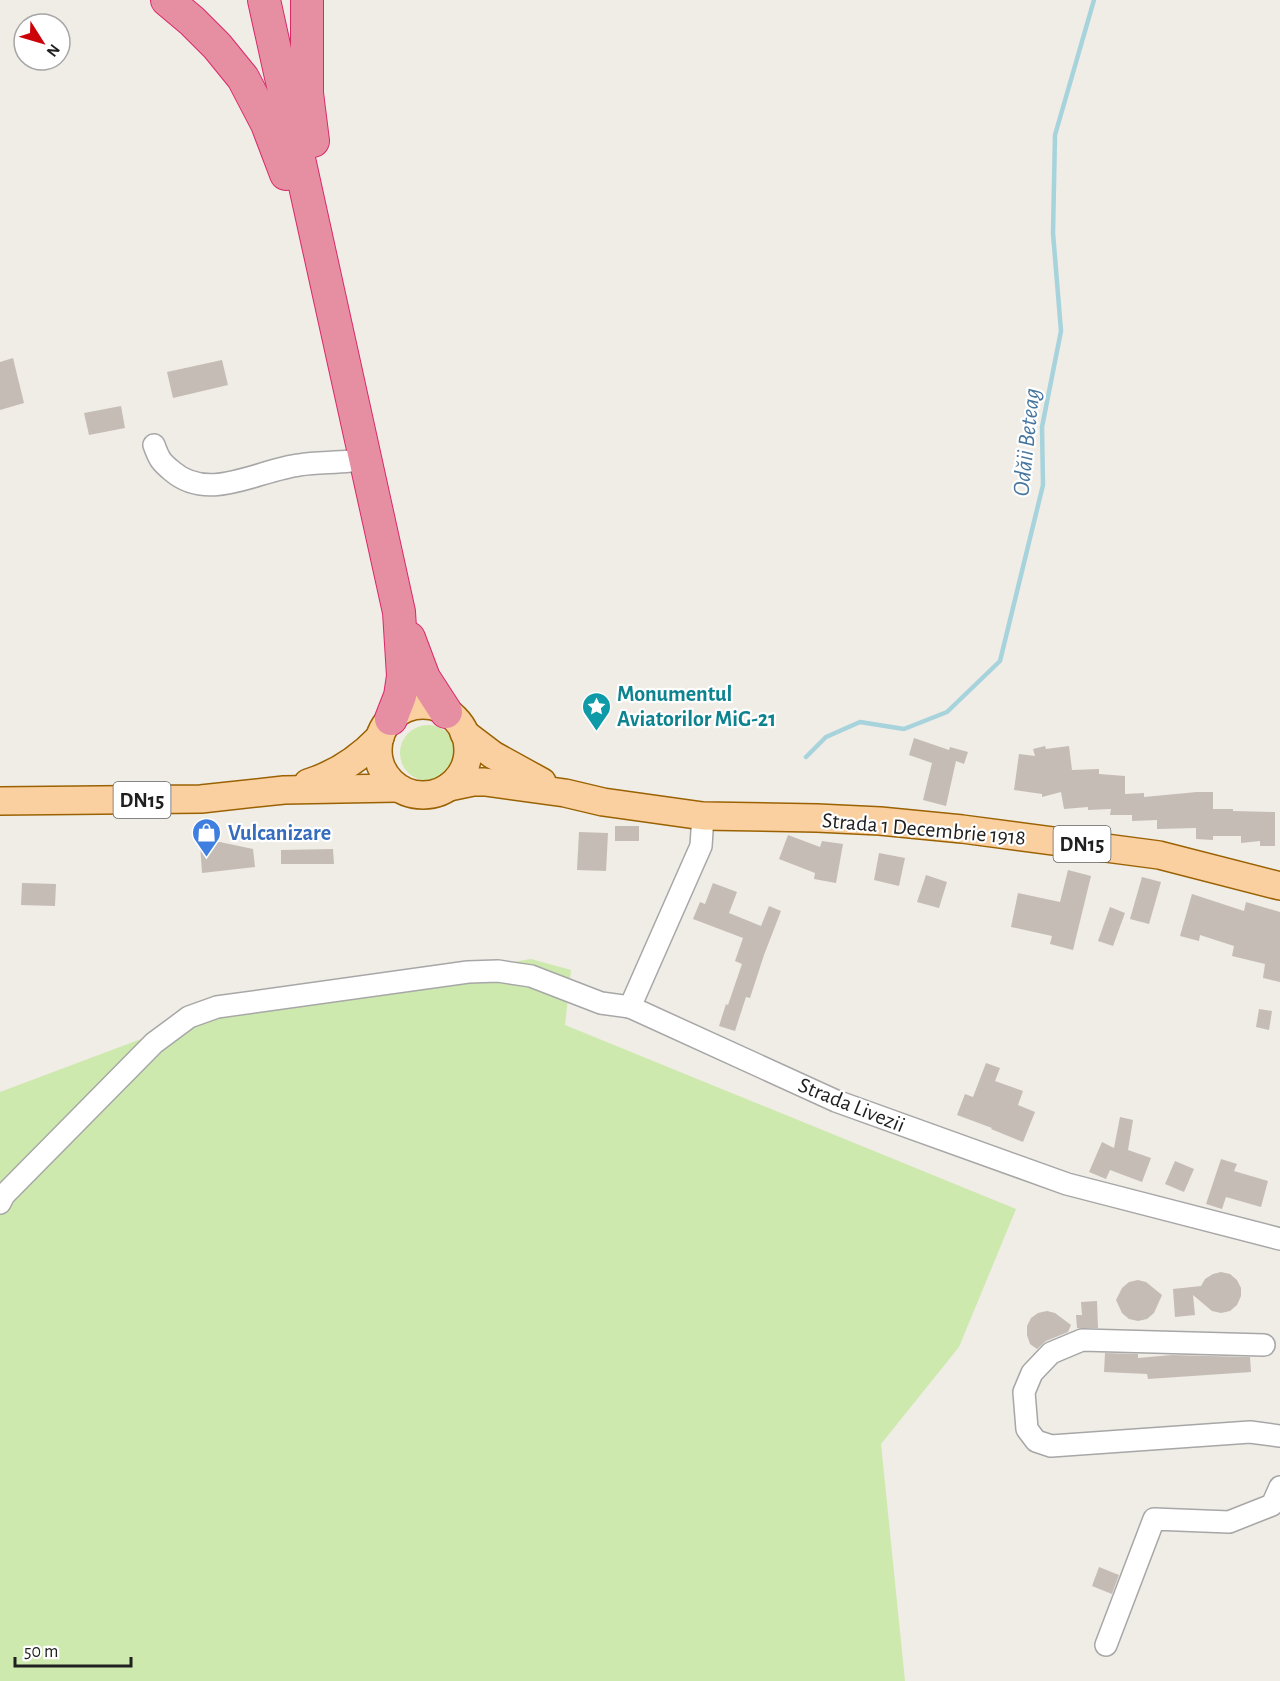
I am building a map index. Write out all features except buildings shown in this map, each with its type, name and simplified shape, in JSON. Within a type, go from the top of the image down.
[{"type":"highway","points":[[167,0],[217,46],[243,78],[267,124],[283,164],[360,471],[399,612],[424,678],[455,722]]},
{"type":"highway","points":[[264,0],[360,471]]},
{"type":"highway","points":[[307,0],[307,93],[320,187],[343,292],[360,471]]},
{"type":"highway","points":[[385,728],[400,696],[403,676],[399,612]]},
{"type":"main road","name":"DN15","points":[[284,790],[327,777],[341,770],[366,752],[403,710],[417,706],[432,706],[455,722]]},
{"type":"main road","points":[[448,788],[459,777],[466,763],[468,748],[455,722]]},
{"type":"main road","name":"Strada 1 Decembrie 1918","points":[[455,722],[493,755],[565,793]]},
{"type":"main road","points":[[385,728],[378,751],[380,765],[387,778],[397,788]]},
{"type":"main road","name":"Strada 1 Decembrie 1918","points":[[448,788],[473,782],[485,782],[703,816],[838,819],[962,829],[1159,855],[1280,886]]},
{"type":"main road","name":"DN15","points":[[0,801],[201,799],[284,790],[397,788],[409,794],[423,796],[436,794],[448,788]]},
{"type":"street","points":[[154,445],[159,460],[178,477],[202,486],[216,485],[298,465],[360,471]]},
{"type":"street","points":[[630,1007],[701,846],[703,816]]},
{"type":"street","name":"Strada Livezii","points":[[0,1203],[4,1195],[154,1043],[189,1017],[218,1007],[468,972],[498,971],[531,976],[601,1003],[630,1007],[836,1101],[1067,1184],[1280,1239]]},
{"type":"street","points":[[1264,1345],[1082,1340],[1052,1353],[1032,1373],[1024,1392],[1027,1429],[1036,1441],[1051,1446],[1250,1432],[1280,1436]]},
{"type":"street","points":[[1106,1645],[1154,1520],[1229,1522],[1272,1505],[1280,1487]]},
{"type":"green space","points":[[428,725],[439,727],[448,733],[454,742],[456,753],[454,764],[448,773],[439,779],[428,781],[417,779],[408,773],[402,764],[400,753],[402,742],[408,733],[417,727]]},
{"type":"green space","points":[[531,959],[571,970],[565,1025],[1016,1209],[959,1347],[881,1444],[905,1681],[0,1681],[0,1092],[205,1015]]},
{"type":"waterway","name":"Odăii Beteag","points":[[806,757],[826,737],[860,722],[904,729],[947,712],[1000,661],[1043,485],[1042,427],[1061,331],[1053,233],[1055,135],[1094,0]]},
{"type":"place","name":"Monumentul Aviatorilor MiG-21","points":[[596,732]]},
{"type":"place","name":"Vulcanizare","points":[[207,858]]}]
